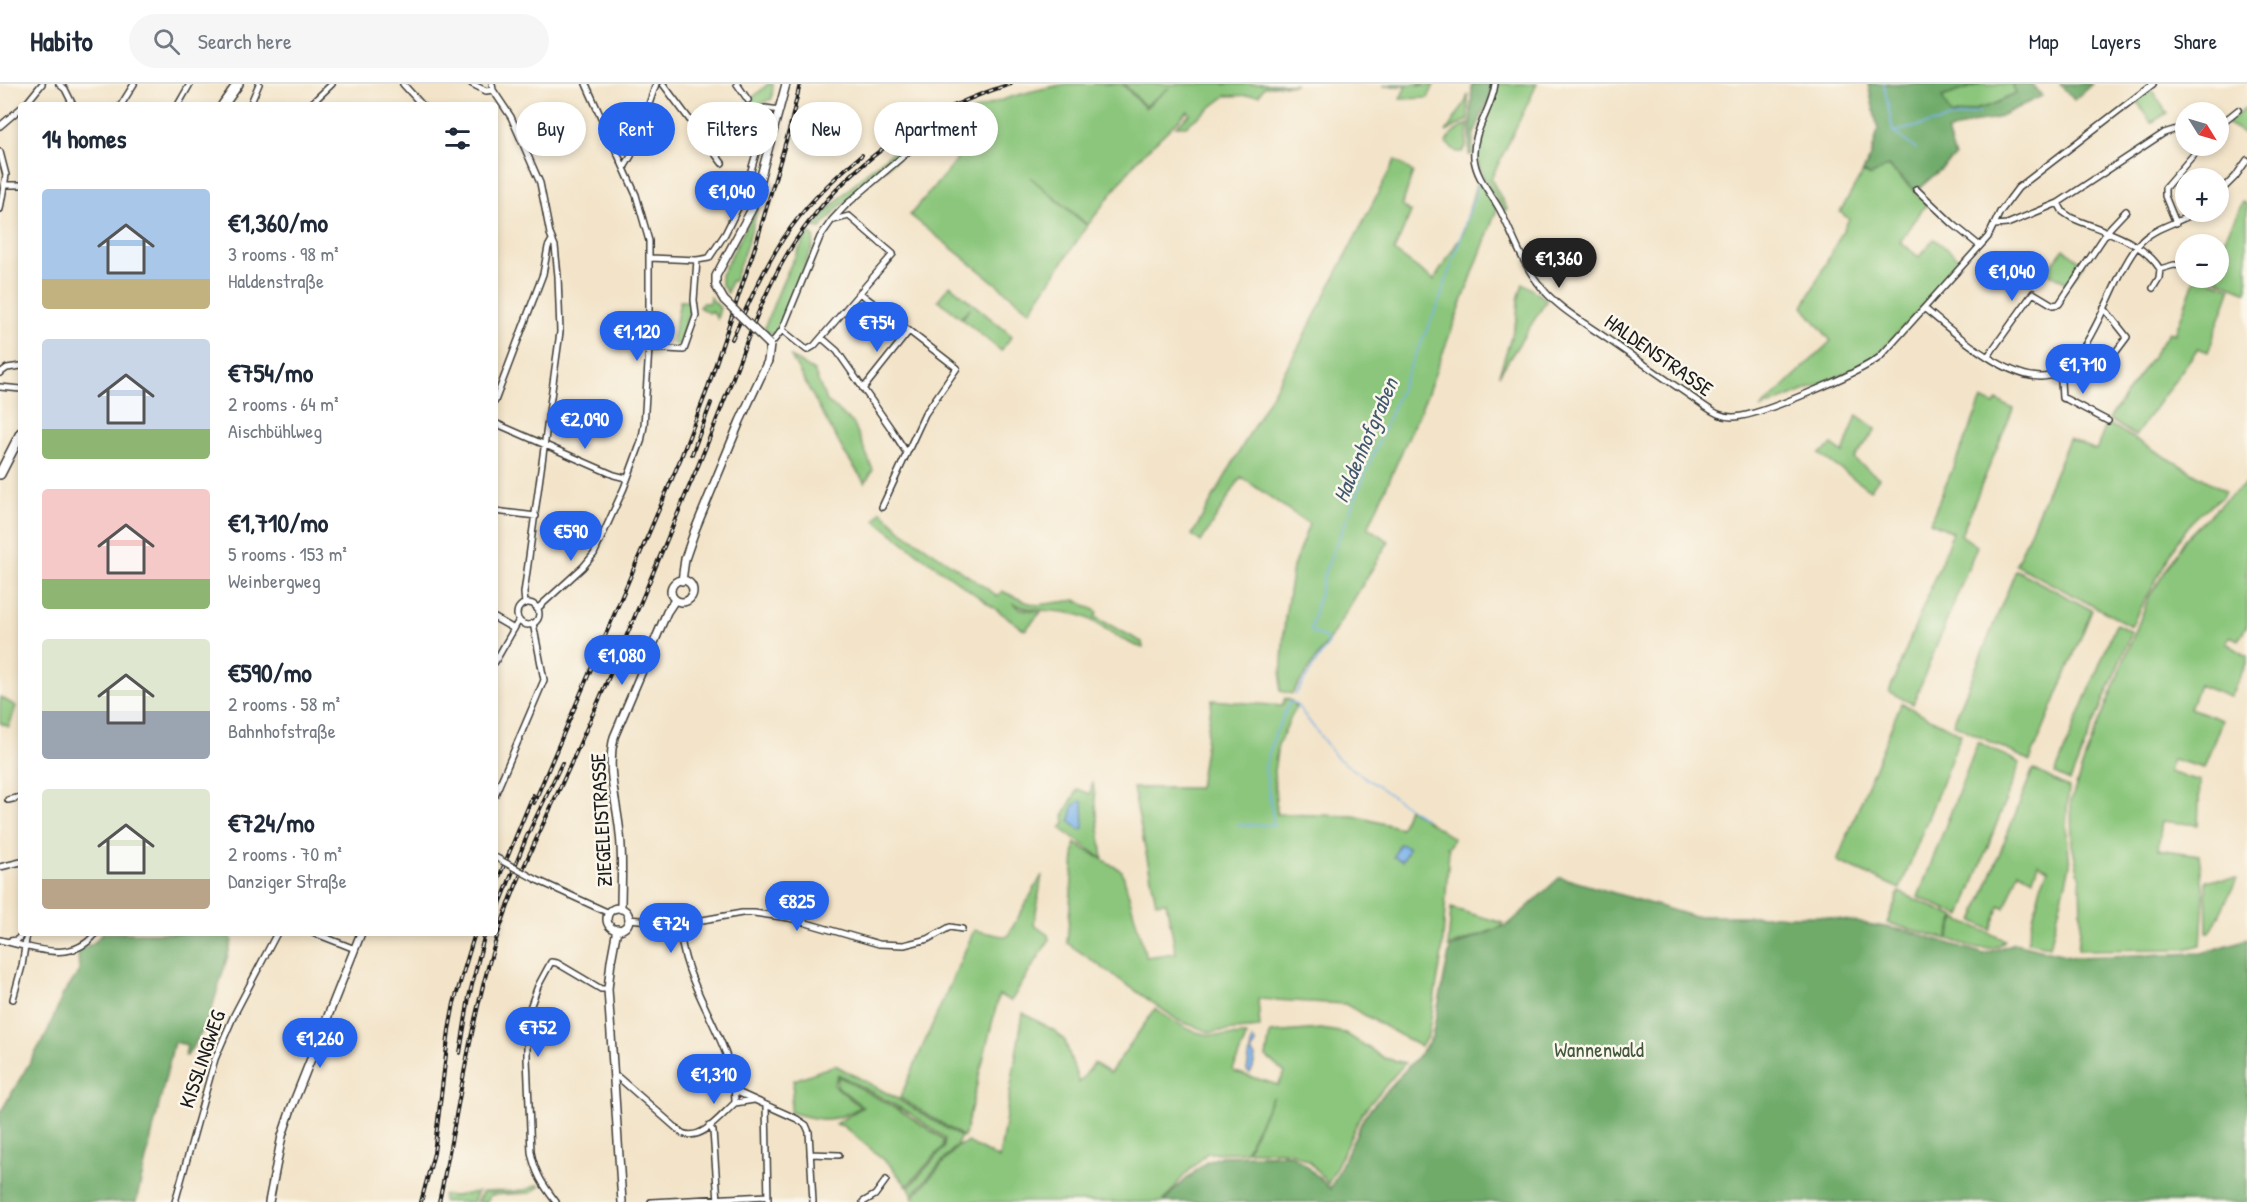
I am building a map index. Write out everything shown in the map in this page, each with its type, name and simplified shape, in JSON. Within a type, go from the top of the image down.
[{"type":"main road","points":[[225,102],[238,84]]},
{"type":"main road","points":[[0,474],[18,439]]},
{"type":"street","points":[[27,102],[42,84]]},
{"type":"street","points":[[59,84],[65,89],[72,102]]},
{"type":"street","points":[[65,89],[71,84]]},
{"type":"street","points":[[123,102],[135,84]]},
{"type":"street","points":[[180,102],[190,84]]},
{"type":"street","points":[[251,102],[259,84]]},
{"type":"street","points":[[313,102],[332,84]]},
{"type":"street","points":[[403,84],[419,102]]},
{"type":"street","points":[[472,84],[486,91],[492,87],[511,117],[540,183],[555,246],[560,332],[524,593],[525,604]]},
{"type":"street","points":[[537,609],[590,561],[641,442],[644,426],[649,348],[649,241],[643,216],[625,166],[586,84]]},
{"type":"street","points":[[625,166],[631,156],[656,84]]},
{"type":"street","points":[[663,84],[722,163]]},
{"type":"street","points":[[737,84],[748,100]]},
{"type":"street","points":[[770,345],[724,300],[715,281],[719,269],[752,209],[786,84]]},
{"type":"street","name":"HALDENSTRASSE","points":[[1495,84],[1476,133],[1475,164],[1526,266],[1539,285],[1566,310],[1713,412],[1724,416],[1740,417],[1802,395],[1864,368],[1887,350],[1980,246],[1995,225],[2008,200],[2024,182],[2153,84]]},
{"type":"street","points":[[650,258],[697,260],[711,256],[741,203],[759,143],[757,114],[765,108],[780,110]]},
{"type":"street","points":[[2229,117],[2238,110]]},
{"type":"street","points":[[0,126],[18,111]]},
{"type":"street","points":[[1995,225],[2007,225],[2058,203],[2164,133],[2175,130]]},
{"type":"street","points":[[0,152],[6,175],[0,209]]},
{"type":"street","name":"ZIEGELEISTRASSE","points":[[682,580],[685,559],[698,522],[736,430],[768,361],[770,345],[782,330],[820,237],[846,205],[902,156]]},
{"type":"street","points":[[2182,168],[2192,156]]},
{"type":"street","points":[[2229,183],[2247,160]]},
{"type":"street","points":[[2175,176],[2165,188],[2165,196],[2175,220]]},
{"type":"street","points":[[6,185],[18,185]]},
{"type":"street","points":[[1916,189],[1980,246]]},
{"type":"street","points":[[2058,203],[2067,215],[2138,246],[2150,255],[2160,268],[2159,278],[2153,288]]},
{"type":"street","points":[[1988,356],[2033,292],[2053,305],[2059,304],[2107,233],[2126,211]]},
{"type":"street","points":[[782,330],[807,350],[822,338],[893,254],[849,216],[832,220]]},
{"type":"street","points":[[1924,308],[1988,356],[2028,377],[2044,378],[2056,374],[2067,366],[2081,349],[2138,246],[2150,234],[2176,222]]},
{"type":"street","points":[[498,393],[543,274],[548,247],[552,240]]},
{"type":"street","points":[[649,348],[684,350],[696,316],[693,300],[697,260]]},
{"type":"street","points":[[2160,268],[2175,266]]},
{"type":"street","points":[[860,293],[957,368],[925,414],[882,507]]},
{"type":"street","points":[[2104,308],[2127,337],[2115,353]]},
{"type":"street","points":[[863,389],[909,331]]},
{"type":"street","points":[[822,338],[837,351],[906,452]]},
{"type":"street","points":[[0,373],[7,368],[18,366]]},
{"type":"street","points":[[2056,374],[2061,381],[2062,399],[2108,421]]},
{"type":"street","points":[[0,387],[18,389]]},
{"type":"street","points":[[498,424],[614,475],[626,478]]},
{"type":"street","points":[[498,511],[536,516]]},
{"type":"street","name":"ZIEGELEISTRASSE","points":[[682,580],[691,585],[691,596],[682,602],[675,600],[672,595],[675,583],[682,580]]},
{"type":"street","name":"ZIEGELEISTRASSE","points":[[621,909],[620,835],[610,776],[611,751],[614,737],[667,612],[675,600]]},
{"type":"street","points":[[498,657],[519,620],[518,610],[525,604],[533,605],[537,609],[538,618],[533,623],[527,624],[519,620]]},
{"type":"street","points":[[498,620],[514,629]]},
{"type":"street","points":[[498,788],[544,680],[533,623]]},
{"type":"street","points":[[8,800],[18,798]]},
{"type":"street","points":[[498,859],[537,880],[609,913]]},
{"type":"street","points":[[0,867],[18,863]]},
{"type":"street","points":[[614,909],[621,909],[627,913],[628,919],[624,928],[617,929],[608,924],[609,913],[614,909]]},
{"type":"street","points":[[628,919],[680,924],[754,913],[799,920],[879,944],[904,945],[928,939],[950,927],[962,929]]},
{"type":"street","points":[[680,924],[680,942],[685,961],[691,980],[719,1038],[735,1091],[735,1102]]},
{"type":"street","points":[[617,929],[608,989],[622,1202]]},
{"type":"street","points":[[9,942],[22,936]]},
{"type":"street","points":[[22,966],[26,936]]},
{"type":"street","points":[[28,936],[34,945],[44,950]]},
{"type":"street","points":[[0,940],[63,952],[80,947],[93,936]]},
{"type":"street","name":"KISSLINGWEG","points":[[176,1202],[215,1059],[234,1015],[275,936]]},
{"type":"street","points":[[322,936],[355,949]]},
{"type":"street","points":[[269,1202],[282,1136],[291,1109],[360,936]]},
{"type":"street","points":[[9,942],[19,951],[22,966]]},
{"type":"street","points":[[13,999],[28,953],[44,950]]},
{"type":"street","points":[[556,1202],[539,1180],[531,1152],[526,1032],[529,1006],[551,962],[601,989],[608,989]]},
{"type":"street","points":[[614,1077],[618,1077],[688,1136],[698,1135],[735,1102],[754,1100]]},
{"type":"street","points":[[735,1091],[806,1125],[809,1132],[813,1202]]},
{"type":"street","points":[[651,1202],[767,1199],[766,1105]]},
{"type":"street","points":[[709,1126],[713,1131],[718,1200]]},
{"type":"street","points":[[810,1154],[839,1155]]},
{"type":"street","points":[[863,1202],[875,1195],[886,1180]]},
{"type":"green space","points":[[768,84],[773,84],[772,99],[765,102],[749,101]]},
{"type":"green space","points":[[1067,84],[1122,84],[1145,108],[1170,87],[1145,106],[1124,84],[1296,84],[1264,87],[1259,95],[1226,96],[1186,126],[1176,126],[1190,114],[1188,111],[1137,160],[1088,225],[1030,177],[1087,226],[1030,311],[910,215],[957,160],[953,156],[998,156],[998,102],[996,102],[1032,91]]},
{"type":"green space","points":[[1472,84],[1491,84],[1490,97],[1474,134],[1472,155],[1469,155]]},
{"type":"green space","points":[[1498,84],[1537,84],[1491,179],[1507,209],[1504,211],[1489,188],[1477,158],[1480,134],[1495,98]]},
{"type":"green space","points":[[1868,84],[1981,84],[1942,97],[1951,116],[1989,106],[2016,94],[2012,84],[2032,84],[2042,96],[1992,120],[1971,123],[1947,132],[1955,157],[1916,191],[1888,166],[1871,176],[1863,172],[1871,156],[1878,130]]},
{"type":"green space","points":[[1981,84],[2012,84],[2016,94],[1989,106],[1950,116],[1942,97]]},
{"type":"green space","points":[[2060,84],[2092,84],[2074,100]]},
{"type":"green space","points":[[1434,85],[1428,98],[1400,99],[1406,86],[1382,86]]},
{"type":"green space","points":[[2151,89],[2167,113],[2151,123],[2136,100]]},
{"type":"green space","points":[[1468,94],[1468,120],[1446,132],[1466,101]]},
{"type":"green space","points":[[2247,107],[2247,135],[2229,125],[2229,121]]},
{"type":"green space","points":[[1468,124],[1466,147],[1462,152],[1457,152],[1446,143],[1452,134]]},
{"type":"green space","points":[[888,156],[901,156],[838,208],[821,228],[814,227],[842,196]]},
{"type":"green space","points":[[1395,160],[1413,172],[1402,206],[1411,212],[1394,251],[1434,280],[1463,233],[1476,184],[1480,181],[1497,209],[1427,395],[1368,528],[1389,541],[1331,637],[1292,694],[1280,691],[1285,617],[1293,567],[1309,524],[1241,477],[1201,542],[1192,535],[1299,346]]},
{"type":"green space","points":[[1888,166],[1927,203],[1900,242],[1919,257],[1934,239],[1961,260],[1911,319],[1871,361],[1760,409],[1831,341],[1803,307],[1849,219],[1840,212],[1863,172],[1871,176]]},
{"type":"green space","points":[[768,175],[750,235],[734,281],[731,281],[727,293],[721,283],[721,275],[755,210]]},
{"type":"green space","points":[[2243,202],[2247,204],[2247,292],[2229,285],[2229,234],[2227,234]]},
{"type":"green space","points":[[809,233],[814,237],[813,246],[776,333],[771,334],[764,329],[789,268]]},
{"type":"green space","points":[[2064,249],[2084,264],[2069,284],[2046,272]]},
{"type":"green space","points":[[1523,283],[1547,300],[1499,375],[1517,318],[1518,300]]},
{"type":"green space","points":[[950,285],[1012,336],[1001,351],[962,319],[971,307],[961,318],[938,300]]},
{"type":"green space","points":[[2191,288],[2231,288],[2208,352],[2198,348],[2135,436],[2109,419],[2169,332],[2175,334]]},
{"type":"green space","points":[[710,297],[720,308],[717,319],[712,311],[709,313],[699,307],[702,303],[709,303]]},
{"type":"green space","points":[[680,301],[691,301],[693,311],[689,313],[678,345],[672,343]]},
{"type":"green space","points":[[791,357],[814,371],[826,400],[854,424],[873,470],[865,483],[844,452]]},
{"type":"green space","points":[[1982,399],[1994,405],[1997,400],[2013,409],[1961,535],[1977,546],[1913,704],[1889,692],[1953,532],[1930,522]]},
{"type":"green space","points":[[1857,415],[1876,429],[1854,459],[1879,478],[1870,490],[1819,454],[1832,445],[1843,453]]},
{"type":"green space","points":[[2107,423],[2225,491],[2222,497],[2195,517],[2177,542],[2131,626],[2016,565],[2069,439],[2096,450]]},
{"type":"green space","points":[[2247,483],[2247,625],[2238,640],[2230,636],[2226,643],[2247,656],[2247,662],[2230,697],[2199,685],[2190,708],[2222,720],[2204,768],[2172,759],[2169,772],[2200,781],[2198,825],[2162,821],[2158,849],[2199,855],[2204,895],[2201,945],[2185,949],[2078,950],[2081,918],[2080,879],[2072,845],[2071,801],[2085,758],[2149,597],[2186,538],[2225,500]]},
{"type":"green space","points":[[881,511],[902,531],[998,596],[1002,591],[1038,605],[1076,600],[1098,612],[1095,617],[1142,642],[1143,648],[1077,614],[1030,609],[1012,603],[1021,609],[1041,612],[1025,630],[875,520]]},
{"type":"green space","points":[[2016,570],[2092,610],[2030,761],[1953,724]]},
{"type":"green space","points":[[2116,624],[2132,632],[2070,781],[2055,774]]},
{"type":"green space","points":[[0,697],[16,706],[9,727],[0,723]]},
{"type":"green space","points":[[1285,698],[1292,701],[1296,707],[1278,745],[1274,771],[1277,814],[1354,816],[1401,828],[1408,808],[1453,838],[1450,846],[1447,847],[1449,849],[1442,954],[1428,1035],[1421,1047],[1345,1004],[1258,999],[1260,1028],[1210,1032],[1179,1021],[1067,943],[1075,843],[1122,871],[1146,957],[1176,953],[1166,902],[1156,903],[1133,788],[1199,788],[1212,700],[1282,706]]},
{"type":"green space","points":[[1901,703],[1961,734],[1900,889],[1837,861]]},
{"type":"green space","points":[[1978,742],[2020,763],[1961,916],[1918,897]]},
{"type":"green space","points":[[2033,769],[2069,788],[2066,823],[2070,866],[2050,946],[2027,942],[2041,886],[2048,869],[2038,864],[2033,879],[2019,871],[2005,908],[2000,905],[1991,930],[1973,921]]},
{"type":"green space","points":[[1093,781],[1103,859],[1060,828],[1065,824],[1064,814],[1078,789],[1090,794]]},
{"type":"green space","points":[[1042,875],[1034,925],[1048,935],[1049,940],[1011,1001],[999,995],[964,1137],[900,1098],[974,930],[1007,937]]},
{"type":"green space","name":"Wannenwald","points":[[1560,877],[1692,916],[1821,916],[1908,931],[1984,954],[2014,943],[2074,957],[2202,953],[2247,939],[2247,1202],[1164,1202],[1175,1189],[1205,1163],[1221,1156],[1290,1154],[1305,1164],[1330,1189],[1365,1115],[1425,1048],[1432,1037],[1450,948],[1509,924]]},
{"type":"green space","points":[[2237,879],[2214,926],[2210,933],[2207,933],[2206,880]]},
{"type":"green space","points":[[1899,892],[1955,917],[1947,939],[1887,923]]},
{"type":"green space","points":[[1451,908],[1503,923],[1501,927],[1448,947]]},
{"type":"green space","points":[[1956,918],[2005,940],[1993,948],[1978,948],[1948,939]]},
{"type":"green space","points":[[100,936],[231,936],[232,941],[208,1022],[187,1056],[185,1056],[187,1045],[174,1042],[136,1202],[0,1202],[0,1113],[47,1033],[63,994],[79,972],[78,951],[95,942]]},
{"type":"green space","points":[[1155,1009],[1189,1029],[1208,1035],[1247,1035],[1233,1070],[1278,1085],[1285,1073],[1266,1057],[1270,1033],[1321,1029],[1345,1033],[1384,1058],[1405,1063],[1362,1113],[1328,1184],[1309,1161],[1289,1151],[1247,1151],[1273,1096],[1245,1152],[1207,1153],[1182,1178],[1163,1202],[916,1202],[912,1198],[958,1146],[968,1142],[999,1159],[1023,1013],[1055,1031],[1065,1041],[1079,1083],[1094,1063],[1110,1073]]},
{"type":"green space","points":[[835,1065],[961,1137],[956,1146],[912,1195],[909,1187],[944,1148],[945,1138],[909,1113],[838,1074],[834,1085],[860,1107],[842,1116],[826,1119],[790,1112],[794,1080]]},
{"type":"green space","points":[[838,1076],[906,1114],[943,1139],[943,1147],[907,1186],[889,1164],[843,1126],[835,1124],[863,1107],[837,1086]]},
{"type":"green space","points":[[538,1184],[540,1186],[530,1193],[491,1195],[486,1202],[476,1202],[483,1192],[526,1190]]},
{"type":"green space","points":[[478,1192],[473,1202],[443,1202],[443,1195],[454,1196]]},
{"type":"water","points":[[1080,801],[1083,802],[1084,828],[1079,829],[1070,821],[1073,807]]},
{"type":"water","points":[[1399,844],[1408,847],[1402,861],[1394,857]]},
{"type":"water","points":[[1252,1039],[1256,1043],[1251,1052],[1255,1057],[1250,1073],[1247,1071]]},
{"type":"waterway","points":[[1884,84],[1893,132],[1980,112]]},
{"type":"waterway","points":[[1893,132],[1916,149]]},
{"type":"waterway","name":"Haldenhofgraben","points":[[1295,695],[1328,644],[1326,638],[1312,632],[1311,628],[1325,571],[1438,305],[1478,185]]},
{"type":"waterway","points":[[1238,825],[1274,825],[1265,767],[1275,734],[1290,702],[1296,704],[1337,758],[1424,818]]},
{"type":"railway","points":[[534,803],[680,460],[706,393],[756,244],[800,84]]},
{"type":"railway","points":[[498,934],[524,867],[634,619],[756,318],[784,259],[809,222],[829,198],[874,156],[899,137],[953,106],[1011,84]]},
{"type":"railway","points":[[732,339],[769,263],[791,227],[819,194],[861,156]]},
{"type":"railway","points":[[692,454],[711,403]]},
{"type":"railway","points":[[498,909],[527,836],[562,763]]},
{"type":"railway","points":[[498,880],[533,795]]},
{"type":"railway","points":[[421,1202],[434,1153],[454,1003],[474,936]]},
{"type":"railway","points":[[460,1053],[469,997],[484,936]]},
{"type":"railway","points":[[439,1202],[478,1005],[497,936]]}]
